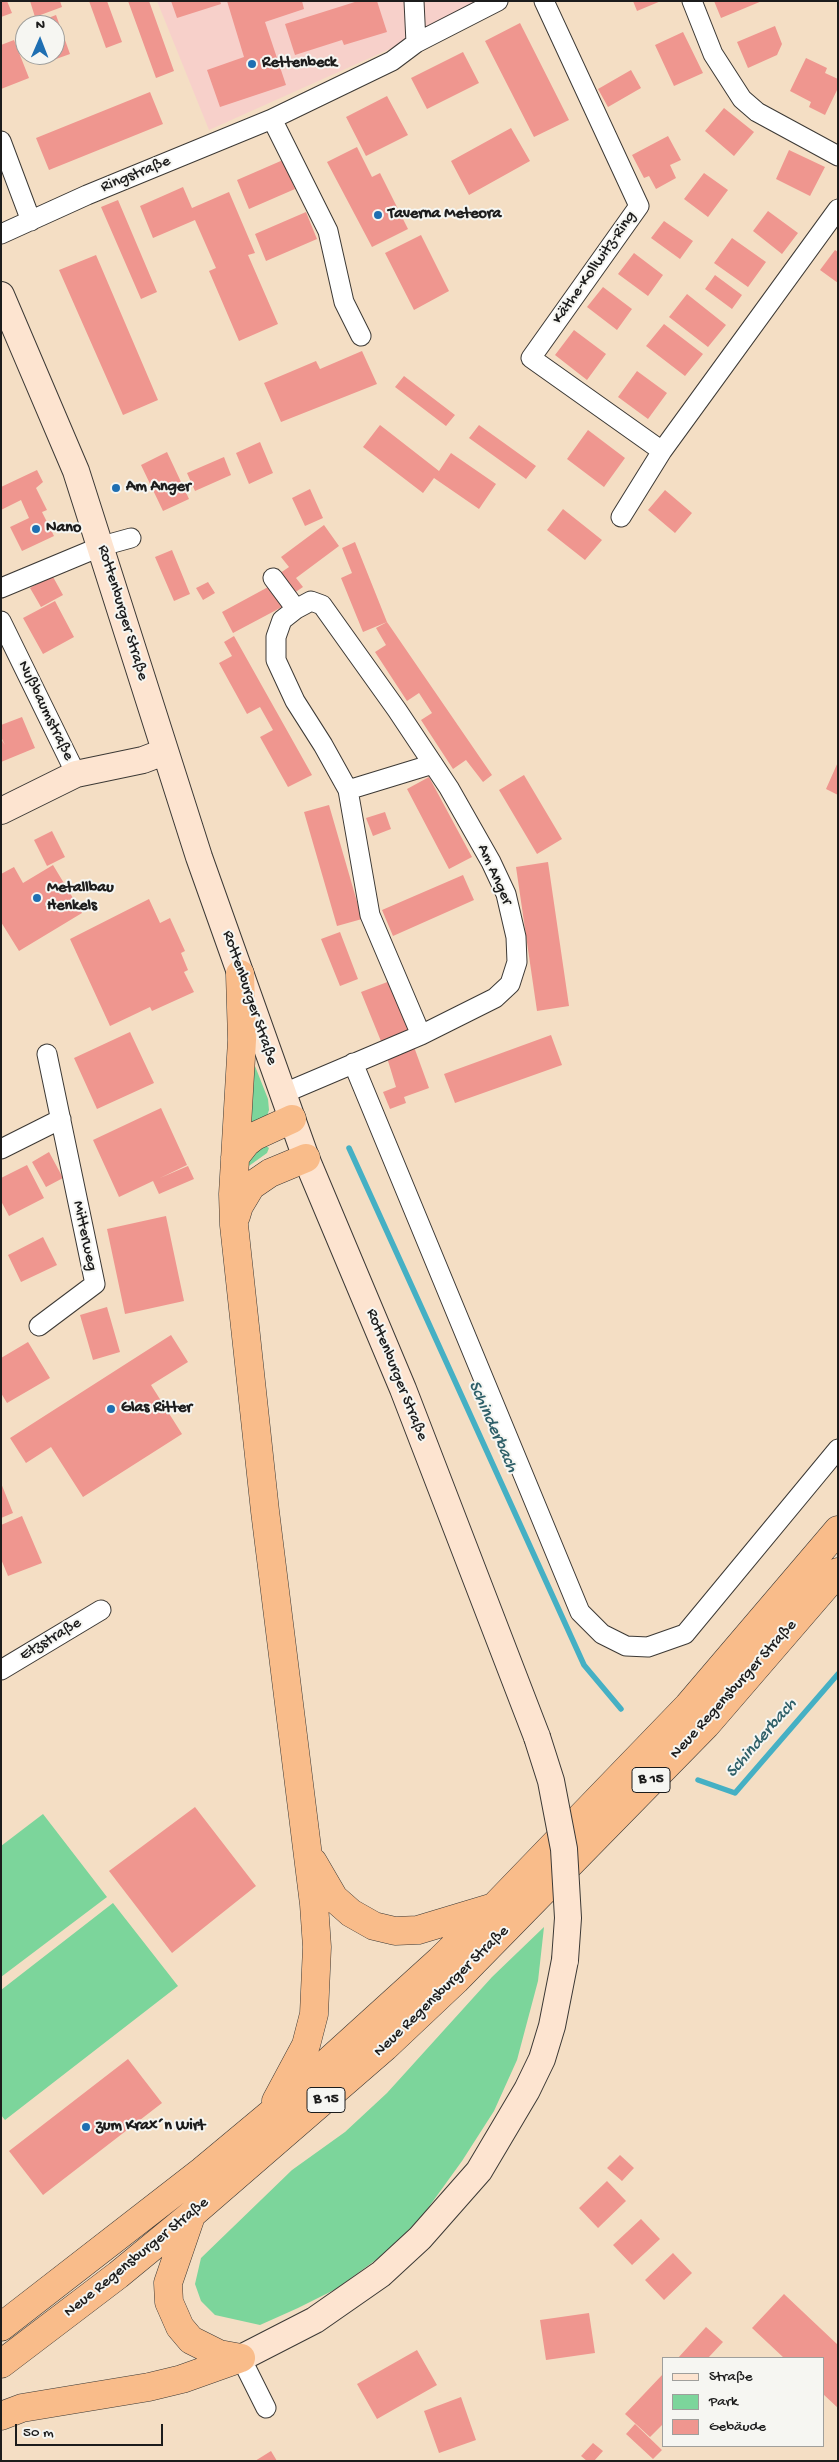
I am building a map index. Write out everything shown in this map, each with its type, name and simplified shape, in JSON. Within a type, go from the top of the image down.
[{"type":"highway","points":[[240,974],[242,1040],[234,1225],[265,1511],[314,1904],[317,1947],[314,2014],[306,2045],[268,2116]]},
{"type":"highway","points":[[236,1157],[246,1143],[255,1136],[292,1119]]},
{"type":"highway","points":[[234,1225],[239,1206],[251,1186],[270,1173],[306,1158]]},
{"type":"highway","name":"B 15","points":[[1,2327],[202,2171],[268,2116],[368,2027],[494,1907],[688,1706],[838,1530]]},
{"type":"highway","name":"Neue Regensburger Straße","points":[[1,2364],[118,2275],[191,2215],[386,2047],[456,1980],[706,1725],[838,1572]]},
{"type":"highway","points":[[306,1850],[334,1898],[351,1913],[374,1926],[395,1931],[418,1930],[494,1907]]},
{"type":"highway","points":[[191,2215],[168,2283],[169,2302],[180,2327],[191,2340],[219,2354],[241,2358]]},
{"type":"highway","points":[[1,2416],[22,2408],[149,2387],[182,2379],[241,2358]]},
{"type":"street","points":[[414,1],[416,43]]},
{"type":"street","name":"Ringstraße","points":[[1,234],[87,195],[272,119],[392,61],[416,43],[498,1]]},
{"type":"street","name":"Käthe-Kollwitz-Ring","points":[[544,1],[639,206],[531,358],[662,451]]},
{"type":"street","points":[[692,1],[713,54],[742,100],[757,112],[838,156]]},
{"type":"street","points":[[272,119],[328,231],[344,302],[361,336]]},
{"type":"street","points":[[1,141],[31,221]]},
{"type":"street","points":[[620,517],[662,451],[838,209]]},
{"type":"street","name":"Rottenburger Straße","points":[[1,295],[76,471],[102,546],[164,752],[282,1094],[306,1158],[403,1389],[537,1737],[551,1781],[564,1849],[568,1918],[565,1960],[552,2026],[542,2059],[527,2090],[479,2171],[420,2238],[382,2274],[315,2320],[241,2358]]},
{"type":"street","points":[[1,588],[102,546],[131,538]]},
{"type":"street","points":[[273,578],[296,610],[282,620],[276,637],[276,660],[295,701],[323,745],[348,790],[370,915],[421,1035]]},
{"type":"street","name":"Am Anger","points":[[282,1094],[421,1035],[495,998],[510,984],[517,962],[516,937],[506,894],[470,824],[433,764],[322,605],[311,601],[296,610]]},
{"type":"street","name":"Nußbaumstraße","points":[[1,621],[76,774]]},
{"type":"street","points":[[1,811],[76,774],[143,760],[164,752]]},
{"type":"street","points":[[348,790],[433,764]]},
{"type":"street","name":"Mitterweg","points":[[39,1326],[95,1284],[62,1119],[46,1054]]},
{"type":"street","points":[[353,1063],[580,1612],[602,1634],[626,1646],[648,1647],[685,1634],[838,1449]]},
{"type":"street","points":[[1,1149],[62,1119]]},
{"type":"street","name":"Etzstraße","points":[[1,1670],[100,1610]]},
{"type":"street","points":[[241,2358],[266,2408]]},
{"type":"shaded area","points":[[157,1],[490,1],[450,22],[209,130]]},
{"type":"green space","points":[[253,1061],[268,1099],[269,1110],[267,1116],[251,1125]]},
{"type":"green space","points":[[266,1146],[269,1148],[267,1153],[246,1168],[245,1161],[260,1147]]},
{"type":"green space","points":[[43,1814],[107,1897],[1,1977],[1,1846]]},
{"type":"green space","points":[[113,1903],[178,1986],[5,2120],[1,2115],[1,1990]]},
{"type":"green space","points":[[544,1927],[538,1981],[517,2060],[494,2111],[462,2161],[423,2215],[388,2251],[336,2289],[298,2308],[260,2325],[215,2315],[201,2301],[195,2284],[201,2258],[292,2170],[345,2132],[387,2093],[492,1977]]},
{"type":"building","points":[[1,1],[7,1],[12,13],[1,17]]},
{"type":"building","points":[[30,1],[60,1],[62,7],[40,15],[34,15]]},
{"type":"building","points":[[89,1],[107,1],[122,42],[106,48]]},
{"type":"building","points":[[128,1],[149,1],[174,71],[156,78]]},
{"type":"building","points":[[171,1],[220,1],[221,4],[177,18]]},
{"type":"building","name":"Rettenbeck","points":[[227,1],[302,1],[304,9],[265,22],[286,85],[220,107],[207,70],[244,57]]},
{"type":"building","points":[[358,1],[377,1],[387,32],[344,45],[342,40],[295,55],[285,24]]},
{"type":"building","points":[[633,1],[661,1],[637,11]]},
{"type":"building","points":[[714,1],[762,1],[721,18]]},
{"type":"building","points":[[520,23],[569,120],[534,137],[485,41]]},
{"type":"building","points":[[775,26],[782,44],[777,55],[748,68],[737,42]]},
{"type":"building","points":[[683,32],[703,73],[674,86],[655,45]]},
{"type":"building","points":[[14,40],[15,65],[24,65],[29,78],[1,89],[1,45]]},
{"type":"building","points":[[65,40],[70,54],[65,56]]},
{"type":"building","points":[[463,52],[479,83],[427,109],[411,78]]},
{"type":"building","points":[[806,58],[827,68],[825,73],[838,79],[838,88],[825,115],[809,107],[811,102],[790,91]]},
{"type":"building","points":[[631,70],[641,88],[608,107],[598,89]]},
{"type":"building","points":[[150,92],[163,124],[49,170],[36,138]]},
{"type":"building","points":[[387,96],[408,135],[366,156],[346,117]]},
{"type":"building","points":[[724,108],[754,132],[734,156],[705,131]]},
{"type":"building","points":[[511,128],[530,161],[469,195],[451,161]]},
{"type":"building","points":[[668,136],[681,160],[670,165],[676,178],[656,189],[649,176],[644,178],[632,155]]},
{"type":"building","points":[[357,147],[372,177],[380,173],[408,229],[372,247],[327,162]]},
{"type":"building","points":[[789,150],[825,167],[810,196],[776,179]]},
{"type":"building","points":[[283,160],[295,189],[249,209],[237,180]]},
{"type":"building","points":[[704,173],[728,190],[708,217],[684,199]]},
{"type":"building","points":[[183,187],[192,208],[229,192],[255,253],[248,255],[278,324],[239,341],[209,271],[216,268],[195,220],[153,238],[140,206]]},
{"type":"building","points":[[118,200],[157,292],[141,299],[101,207]]},
{"type":"building","points":[[768,211],[798,233],[782,254],[753,231]]},
{"type":"building","points":[[306,212],[317,239],[266,261],[255,234]]},
{"type":"building","points":[[664,221],[693,241],[680,259],[651,238]]},
{"type":"building","points":[[421,235],[449,291],[414,310],[385,253]]},
{"type":"building","points":[[732,238],[766,262],[748,287],[714,263]]},
{"type":"building","points":[[835,250],[838,252],[838,283],[820,270]]},
{"type":"building","points":[[634,253],[663,275],[648,296],[618,274]]},
{"type":"building","points":[[96,255],[158,400],[123,415],[59,270]]},
{"type":"building","points":[[715,275],[742,295],[732,309],[705,289]]},
{"type":"building","points":[[603,287],[632,309],[617,330],[587,307]]},
{"type":"building","points":[[687,294],[726,325],[708,347],[669,317]]},
{"type":"building","points":[[664,324],[703,354],[685,376],[646,346]]},
{"type":"building","points":[[574,330],[606,354],[587,380],[555,355]]},
{"type":"building","points":[[362,351],[377,384],[281,422],[264,383],[316,361],[320,369]]},
{"type":"building","points":[[637,371],[667,393],[648,419],[618,397]]},
{"type":"building","points":[[404,376],[455,415],[446,426],[395,387]]},
{"type":"building","points":[[380,425],[439,471],[451,453],[496,484],[479,509],[434,478],[423,493],[363,447]]},
{"type":"building","points":[[479,425],[536,466],[526,479],[469,438]]},
{"type":"building","points":[[588,430],[625,458],[604,487],[567,459]]},
{"type":"building","points":[[260,442],[273,473],[249,484],[236,453]]},
{"type":"building","points":[[167,452],[189,499],[163,511],[141,465]]},
{"type":"building","points":[[224,457],[231,475],[195,491],[187,473]]},
{"type":"building","points":[[37,470],[43,482],[36,488],[47,510],[42,512],[54,536],[22,551],[10,527],[29,518],[21,500],[1,510],[1,487]]},
{"type":"building","points":[[310,489],[323,518],[305,526],[292,498]]},
{"type":"building","points":[[665,490],[692,513],[675,533],[648,510]]},
{"type":"building","points":[[563,509],[602,540],[585,560],[547,530]]},
{"type":"building","points":[[324,525],[339,546],[296,578],[303,587],[281,602],[282,607],[233,633],[222,612],[270,586],[267,582],[289,567],[281,557]]},
{"type":"building","points":[[355,542],[387,622],[363,632],[341,578],[352,573],[342,548]]},
{"type":"building","points":[[172,550],[190,594],[174,601],[155,557]]},
{"type":"building","points":[[52,575],[63,595],[41,607],[30,588]]},
{"type":"building","points":[[208,582],[215,593],[203,600],[196,588]]},
{"type":"building","points":[[55,601],[74,637],[43,654],[23,618]]},
{"type":"building","points":[[387,622],[492,775],[483,782],[466,760],[453,769],[421,720],[432,713],[419,693],[407,701],[375,652],[386,645],[376,628]]},
{"type":"building","points":[[234,636],[312,775],[288,787],[260,737],[273,730],[260,707],[247,714],[219,663],[232,656],[224,642]]},
{"type":"building","points":[[22,717],[35,748],[1,762],[1,739],[5,745],[1,737],[1,725]]},
{"type":"building","points":[[838,762],[838,795],[826,789]]},
{"type":"building","points":[[524,775],[562,839],[537,854],[499,790]]},
{"type":"building","points":[[429,777],[472,857],[449,869],[407,789]]},
{"type":"building","points":[[329,805],[362,919],[337,926],[304,812]]},
{"type":"building","points":[[385,812],[391,829],[373,836],[366,818]]},
{"type":"building","points":[[52,831],[65,857],[47,866],[34,840]]},
{"type":"building","points":[[548,862],[569,1006],[537,1011],[516,867]]},
{"type":"building","name":"Metallbau Henkels","points":[[53,865],[82,913],[19,951],[1,922],[1,874],[14,867],[23,883]]},
{"type":"building","points":[[463,875],[474,900],[393,936],[382,910]]},
{"type":"building","points":[[149,899],[160,923],[170,918],[185,951],[181,953],[188,970],[184,972],[194,992],[152,1011],[150,1007],[110,1026],[70,939]]},
{"type":"building","points":[[340,932],[358,979],[340,986],[321,939]]},
{"type":"building","points":[[390,981],[429,1088],[404,1097],[406,1103],[390,1109],[383,1092],[396,1087],[385,1051],[361,992]]},
{"type":"building","points":[[130,1032],[154,1083],[97,1109],[74,1058]]},
{"type":"building","points":[[551,1035],[562,1065],[455,1103],[444,1074]]},
{"type":"building","points":[[161,1108],[187,1165],[160,1178],[188,1166],[194,1179],[159,1194],[153,1181],[119,1197],[93,1140]]},
{"type":"building","points":[[49,1152],[63,1178],[46,1187],[32,1162]]},
{"type":"building","points":[[27,1165],[44,1198],[9,1216],[1,1201],[1,1178]]},
{"type":"building","points":[[166,1216],[184,1301],[125,1314],[107,1229]]},
{"type":"building","points":[[43,1237],[57,1265],[21,1282],[8,1255]]},
{"type":"building","points":[[107,1307],[120,1352],[93,1360],[80,1315]]},
{"type":"building","name":"Glas Ritter","points":[[171,1335],[188,1362],[151,1385],[182,1434],[83,1497],[51,1447],[26,1463],[10,1438]]},
{"type":"building","points":[[28,1342],[50,1378],[7,1403],[1,1393],[1,1358]]},
{"type":"building","points":[[1,1483],[13,1513],[1,1518]]},
{"type":"building","points":[[22,1516],[42,1563],[8,1576],[1,1559],[1,1525]]},
{"type":"building","points":[[195,1807],[256,1886],[172,1953],[109,1871]]},
{"type":"building","name":"zum Krax´n Wirt","points":[[128,2059],[162,2103],[43,2195],[9,2151]]},
{"type":"building","points":[[620,2155],[634,2168],[622,2181],[607,2168]]},
{"type":"building","points":[[607,2181],[626,2201],[598,2228],[579,2208]]},
{"type":"building","points":[[641,2219],[660,2239],[632,2265],[613,2245]]},
{"type":"building","points":[[673,2253],[692,2273],[664,2300],[645,2280]]},
{"type":"building","points":[[784,2294],[838,2345],[838,2408],[824,2395],[824,2357],[783,2357],[752,2328]]},
{"type":"building","points":[[589,2313],[595,2353],[546,2360],[540,2320]]},
{"type":"building","points":[[706,2327],[723,2342],[709,2357],[679,2357]]},
{"type":"building","points":[[417,2350],[437,2385],[377,2419],[357,2384]]},
{"type":"building","points":[[662,2375],[662,2425],[650,2437],[625,2414]]},
{"type":"building","points":[[461,2397],[476,2440],[439,2453],[424,2411]]},
{"type":"building","points":[[635,2424],[662,2450],[653,2459],[626,2434]]},
{"type":"building","points":[[593,2443],[603,2451],[594,2461],[587,2461],[581,2456]]},
{"type":"building","points":[[271,2451],[277,2461],[255,2461]]},
{"type":"waterway","name":"Schinderbach","points":[[349,1148],[584,1665],[621,1709]]},
{"type":"waterway","name":"Schinderbach","points":[[698,1780],[735,1793],[838,1674]]},
{"type":"place","name":"Rettenbeck","points":[[252,64]]},
{"type":"place","name":"Taverna Meteora","points":[[378,215]]},
{"type":"place","name":"Am Anger","points":[[116,488]]},
{"type":"place","name":"Nano","points":[[36,529]]},
{"type":"place","name":"Metallbau Henkels","points":[[37,898]]},
{"type":"place","name":"Glas Ritter","points":[[111,1409]]},
{"type":"place","name":"zum Krax´n Wirt","points":[[86,2127]]}]
